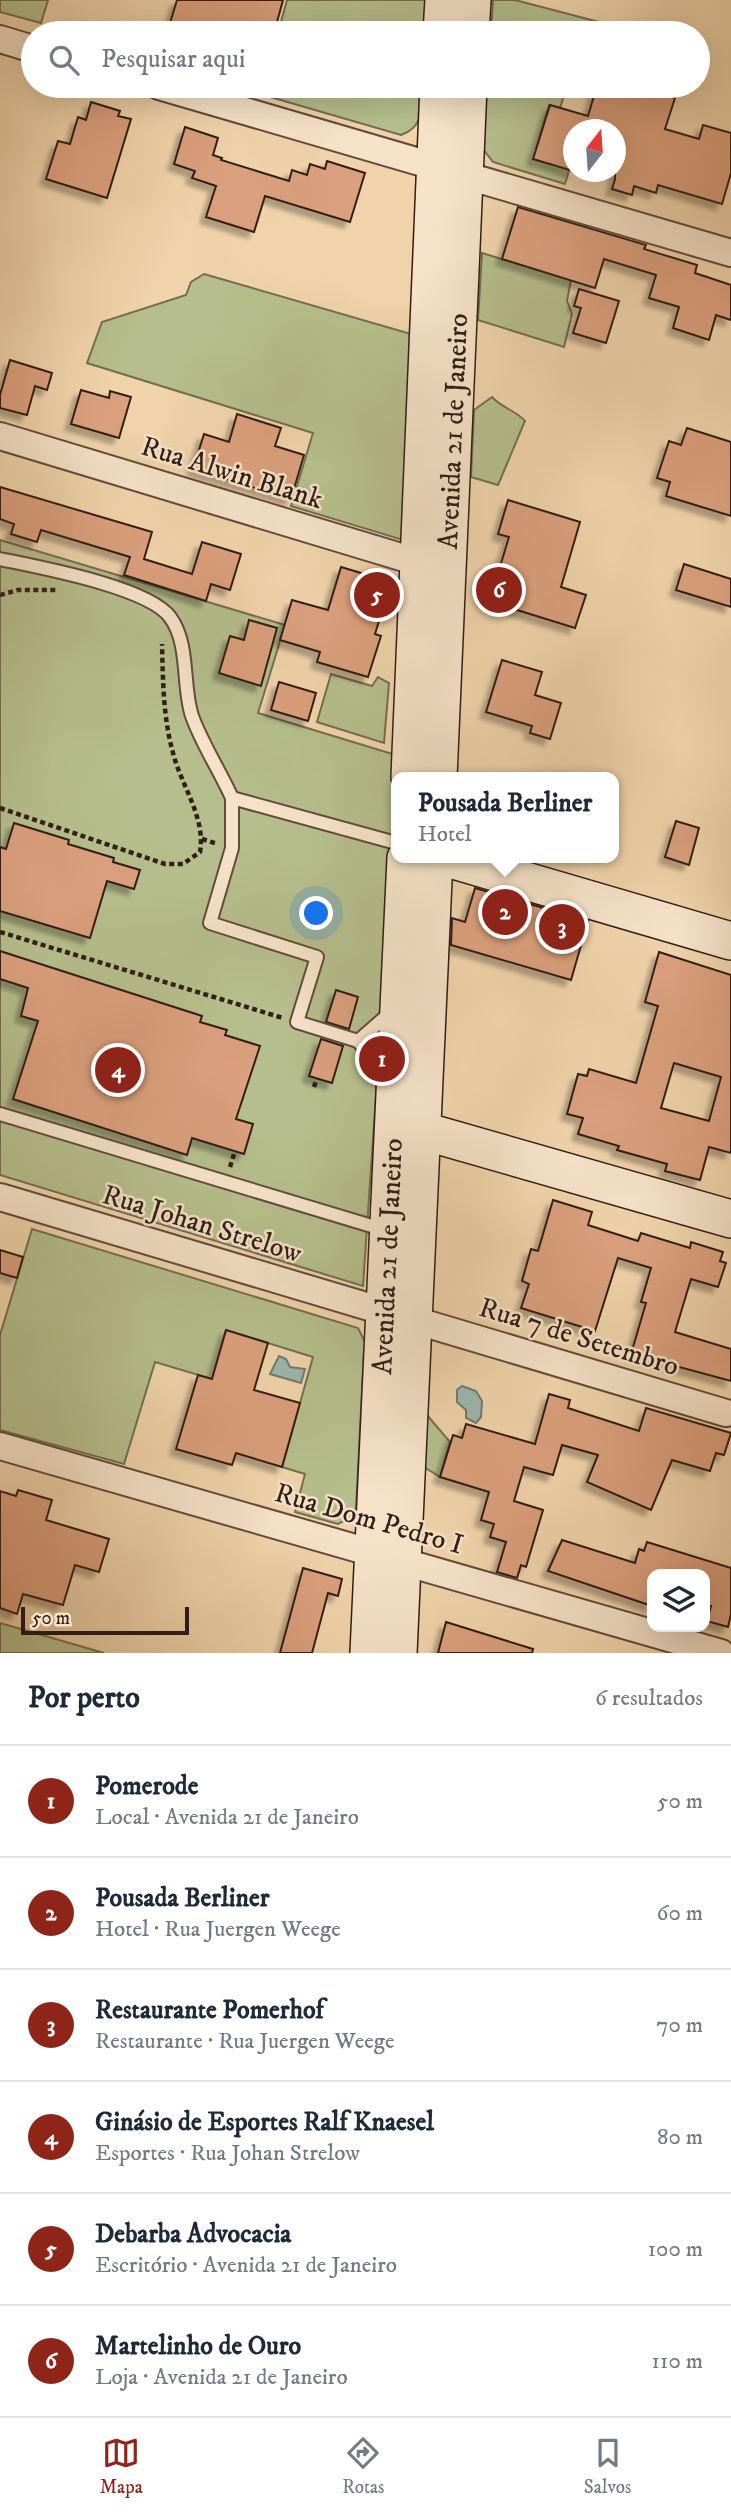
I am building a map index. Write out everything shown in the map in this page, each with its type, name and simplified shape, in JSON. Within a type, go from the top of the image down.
[{"type":"main road","points":[[443,21],[444,0]]},
{"type":"main road","points":[[471,21],[472,0]]},
{"type":"main road","name":"Avenida 21 de Janeiro","points":[[441,98],[450,171]]},
{"type":"main road","name":"Avenida 21 de Janeiro","points":[[411,772],[433,566],[450,171],[465,98]]},
{"type":"main road","name":"Avenida 21 de Janeiro","points":[[433,566],[438,772]]},
{"type":"main road","name":"Avenida 21 de Janeiro","points":[[398,1653],[390,1558],[404,1234],[400,998],[406,863]]},
{"type":"main road","name":"Avenida 21 de Janeiro","points":[[404,1114],[433,863]]},
{"type":"main road","points":[[464,863],[731,942]]},
{"type":"main road","points":[[404,1114],[731,1219]]},
{"type":"main road","name":"Avenida 21 de Janeiro","points":[[369,1653],[390,1558]]},
{"type":"street","points":[[0,39],[21,45]]},
{"type":"street","points":[[200,98],[731,253]]},
{"type":"street","name":"Rua Alwin Blank","points":[[0,436],[433,566]]},
{"type":"street","name":"Rua Johan Strelow","points":[[0,1197],[400,1316]]},
{"type":"street","name":"Rua 7 de Setembro","points":[[400,1316],[726,1413]]},
{"type":"street","name":"Rua Dom Pedro I","points":[[0,1446],[721,1653]]},
{"type":"lane","points":[[0,559],[127,591],[155,604],[170,617],[180,641],[192,715],[232,798],[232,848],[210,923],[317,957],[299,1016],[358,1041],[404,1114]]},
{"type":"lane","points":[[232,798],[391,842]]},
{"type":"lane","points":[[358,1041],[372,1032],[400,998]]},
{"type":"lane","points":[[0,1114],[404,1234]]},
{"type":"path","points":[[0,596],[18,590],[69,593]]},
{"type":"path","points":[[0,808],[165,864],[183,864],[200,852],[202,839],[198,821],[174,755],[164,712],[162,639]]},
{"type":"path","points":[[0,932],[299,1016]]},
{"type":"path","points":[[314,1087],[317,1079]]},
{"type":"green space","points":[[0,0],[48,0],[42,21],[0,12]]},
{"type":"green space","points":[[287,0],[426,0],[425,21],[281,21]]},
{"type":"green space","points":[[493,0],[515,0],[595,21],[492,21]]},
{"type":"green space","points":[[274,98],[421,98],[418,121],[401,135]]},
{"type":"green space","points":[[486,98],[563,98],[560,108],[549,105],[536,149],[563,157],[565,184],[493,162],[483,149]]},
{"type":"green space","points":[[482,253],[571,280],[567,301],[572,314],[564,347],[478,320]]},
{"type":"green space","points":[[204,274],[411,334],[403,540],[291,506],[313,433],[87,363],[102,322],[186,295],[191,282]]},
{"type":"green space","points":[[492,397],[525,421],[498,485],[471,477],[474,410]]},
{"type":"green space","points":[[0,540],[285,625],[258,713],[399,756],[398,772],[391,772],[392,863],[363,1286],[0,1175]]},
{"type":"green space","points":[[331,674],[372,686],[378,677],[389,683],[384,743],[317,722]]},
{"type":"green space","points":[[32,1229],[358,1328],[365,1342],[356,1508],[352,1517],[338,1524],[295,1512],[305,1474],[282,1467],[313,1357],[226,1330],[212,1379],[155,1362],[124,1464],[0,1430],[0,1335]]},
{"type":"green space","points":[[427,1415],[450,1442],[440,1477],[424,1467]]},
{"type":"green space","points":[[0,1623],[104,1653],[0,1653]]},
{"type":"water","points":[[279,1356],[286,1359],[290,1367],[305,1369],[301,1383],[270,1374]]},
{"type":"water","points":[[462,1386],[476,1391],[482,1401],[481,1417],[476,1423],[466,1418],[466,1410],[457,1402],[457,1390]]},
{"type":"building","points":[[177,0],[283,0],[277,21],[171,21]]},
{"type":"building","points":[[593,98],[675,98],[665,129],[699,139],[703,125],[731,133],[731,173],[722,204],[658,185],[656,193],[634,186],[632,195],[612,189],[614,182],[626,182],[626,119],[563,119],[563,168],[533,159],[550,105],[588,116]]},
{"type":"building","points":[[91,102],[120,111],[118,116],[131,119],[107,198],[46,179],[58,141],[70,144],[78,117],[86,120]]},
{"type":"building","points":[[185,127],[218,138],[213,155],[222,158],[221,160],[289,181],[292,170],[307,175],[310,164],[325,169],[327,161],[365,173],[350,222],[265,196],[254,232],[206,217],[216,186],[192,178],[195,171],[174,164]]},
{"type":"building","points":[[518,207],[646,245],[644,249],[697,265],[695,273],[731,285],[731,320],[716,315],[709,340],[673,328],[679,307],[649,298],[656,275],[604,259],[595,288],[502,259]]},
{"type":"building","points":[[579,289],[619,301],[606,343],[573,333],[581,308],[574,306]]},
{"type":"building","points":[[10,360],[52,373],[47,390],[35,386],[27,415],[0,408],[0,395]]},
{"type":"building","points":[[81,390],[109,398],[110,391],[131,397],[119,438],[71,424]]},
{"type":"building","points":[[237,414],[281,428],[275,446],[304,455],[291,499],[193,469],[204,434],[229,442]]},
{"type":"building","points":[[687,428],[731,442],[731,516],[666,496],[670,482],[657,478],[669,441],[681,445]]},
{"type":"building","points":[[0,487],[152,532],[144,559],[192,574],[202,542],[241,554],[230,590],[211,584],[206,601],[124,575],[130,557],[41,530],[37,542],[11,534],[14,524],[0,519]]},
{"type":"building","points":[[508,500],[580,522],[561,587],[586,595],[575,628],[485,600],[492,579],[496,580],[509,537],[498,534]]},
{"type":"building","points":[[684,564],[731,579],[731,607],[676,590]]},
{"type":"building","points":[[341,567],[391,582],[375,634],[381,636],[368,677],[317,662],[320,652],[280,640],[292,600],[328,610]]},
{"type":"building","points":[[249,620],[277,628],[261,686],[219,673],[230,636],[244,640]]},
{"type":"building","points":[[502,660],[542,672],[535,695],[561,703],[550,739],[530,733],[532,726],[486,712]]},
{"type":"building","points":[[279,682],[316,693],[308,721],[271,710]]},
{"type":"building","points":[[676,821],[699,828],[689,865],[665,857]]},
{"type":"building","points":[[14,823],[69,840],[68,844],[114,858],[113,862],[140,870],[134,889],[107,881],[90,938],[0,911],[0,847],[6,849]]},
{"type":"building","points":[[475,888],[588,921],[571,980],[451,945],[452,918],[465,922]]},
{"type":"building","points":[[0,951],[202,1016],[200,1022],[227,1030],[225,1035],[260,1046],[236,1119],[253,1124],[244,1154],[192,1138],[187,1155],[13,1099],[38,1021],[21,1016],[28,988],[0,979]]},
{"type":"building","points":[[659,952],[731,975],[731,1153],[709,1147],[700,1180],[665,1171],[667,1164],[617,1150],[619,1146],[578,1134],[583,1118],[567,1114],[578,1074],[587,1076],[589,1069],[636,1083],[658,1006],[645,1002]],"holes":[[[674,1063],[721,1077],[709,1121],[661,1108]]]},
{"type":"building","points":[[336,990],[358,997],[349,1029],[326,1022]]},
{"type":"building","points":[[321,1039],[343,1046],[332,1083],[309,1076]]},
{"type":"building","points":[[553,1200],[592,1212],[588,1225],[638,1241],[641,1233],[690,1248],[691,1242],[723,1252],[720,1261],[726,1263],[718,1287],[691,1279],[675,1332],[731,1349],[731,1381],[631,1354],[646,1303],[641,1302],[651,1268],[618,1258],[595,1331],[521,1308],[529,1284],[522,1281],[531,1249],[538,1251]]},
{"type":"building","points":[[0,1250],[23,1257],[17,1278],[0,1273]]},
{"type":"building","points":[[226,1330],[268,1343],[254,1390],[300,1403],[282,1467],[236,1453],[232,1465],[176,1449],[198,1375],[212,1379]]},
{"type":"building","points":[[549,1394],[570,1400],[568,1408],[639,1431],[646,1408],[731,1433],[724,1455],[716,1453],[710,1471],[672,1460],[651,1510],[587,1482],[598,1455],[562,1445],[553,1475],[524,1467],[514,1501],[543,1510],[526,1567],[521,1565],[517,1578],[497,1572],[506,1542],[490,1537],[494,1524],[481,1520],[489,1492],[440,1477],[453,1435],[462,1438],[466,1424],[535,1444]]},
{"type":"building","points":[[18,1490],[52,1500],[46,1520],[109,1539],[99,1572],[75,1565],[63,1605],[23,1594],[17,1614],[0,1608],[0,1491],[16,1496]]},
{"type":"building","points":[[562,1540],[635,1563],[639,1549],[644,1551],[647,1542],[731,1568],[731,1614],[728,1627],[710,1622],[710,1569],[647,1569],[647,1604],[548,1571]]},
{"type":"building","points":[[303,1568],[342,1579],[338,1596],[328,1593],[312,1653],[280,1653]]},
{"type":"building","points":[[446,1622],[533,1649],[532,1653],[438,1653]]},
{"type":"place","name":"Martelinho de Ouro","points":[[499,590]]},
{"type":"place","name":"Debarba Advocacia","points":[[377,595]]},
{"type":"place","name":"Pousada Berliner","points":[[505,912]]},
{"type":"place","name":"Restaurante Pomerhof","points":[[562,927]]},
{"type":"place","name":"Pomerode","points":[[382,1059]]},
{"type":"place","name":"Ginásio de Esportes Ralf Knaesel","points":[[118,1070]]}]
